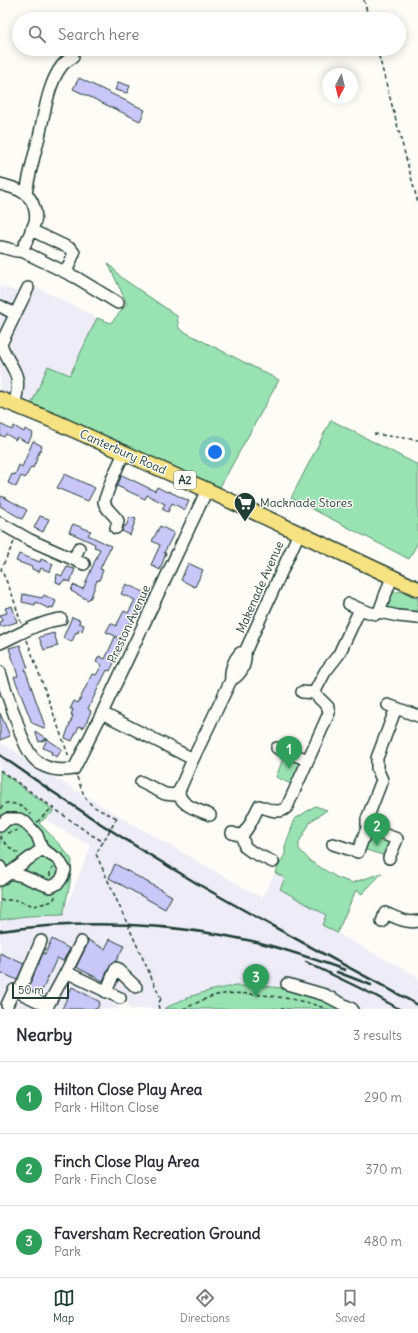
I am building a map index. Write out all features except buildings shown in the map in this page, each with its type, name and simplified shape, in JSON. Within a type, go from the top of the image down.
[{"type":"main road","name":"Canterbury Road","points":[[0,399],[207,490],[418,589]]},
{"type":"street","points":[[26,194],[28,178],[48,98],[55,77],[66,61],[73,57]]},
{"type":"street","points":[[0,184],[17,188],[32,200],[36,213],[35,221],[22,251]]},
{"type":"street","points":[[31,230],[71,249],[74,253],[66,272]]},
{"type":"street","points":[[0,247],[17,252],[22,251],[66,272],[118,303]]},
{"type":"street","points":[[14,405],[18,391],[18,378],[1,344],[28,288]]},
{"type":"street","points":[[0,306],[15,314]]},
{"type":"street","points":[[116,528],[118,521],[109,511],[104,502],[112,479],[124,453]]},
{"type":"street","name":"Preston Avenue","points":[[74,769],[207,490]]},
{"type":"street","points":[[0,523],[30,540],[79,561],[78,548]]},
{"type":"street","name":"Makenade Avenue","points":[[179,791],[231,680],[237,676],[244,665],[245,652],[299,533]]},
{"type":"street","points":[[379,612],[392,577]]},
{"type":"street","points":[[349,604],[371,613],[376,614],[379,612],[418,618]]},
{"type":"street","points":[[314,693],[322,676],[342,648],[360,609]]},
{"type":"street","points":[[0,643],[34,626],[61,619]]},
{"type":"street","points":[[0,672],[22,740],[28,751],[40,764],[50,768],[62,771],[74,769]]},
{"type":"street","points":[[273,862],[245,847],[237,834],[250,824],[257,805],[273,811],[284,810],[287,807],[329,713],[328,707],[314,693],[302,692]]},
{"type":"street","points":[[333,844],[358,852],[382,780],[377,768],[377,758],[392,706],[418,716]]},
{"type":"street","points":[[102,713],[193,759]]},
{"type":"street","points":[[277,748],[308,760]]},
{"type":"street","points":[[141,782],[165,794],[174,795],[179,791]]},
{"type":"street","points":[[179,791],[179,797],[183,802],[210,815]]},
{"type":"street","points":[[0,826],[7,819],[19,819],[25,822],[36,835],[42,849],[59,860],[64,866],[65,870],[63,877],[59,882],[50,887],[22,876],[4,874]]},
{"type":"street","points":[[367,828],[397,839],[389,858]]},
{"type":"street","points":[[4,874],[42,849]]},
{"type":"street","points":[[382,922],[385,913],[412,922],[418,921]]},
{"type":"street","points":[[7,1005],[16,991],[41,941]]},
{"type":"street","points":[[16,991],[47,1008],[81,942]]},
{"type":"street","points":[[106,992],[116,968],[136,987]]},
{"type":"street","points":[[66,972],[120,998]]},
{"type":"street","points":[[287,984],[325,995],[352,1009]]},
{"type":"path","points":[[364,0],[367,12]]},
{"type":"path","points":[[379,56],[418,203]]},
{"type":"path","points":[[374,434],[418,440]]},
{"type":"path","points":[[19,533],[1,569],[12,594],[24,632],[84,796],[95,808],[117,818],[96,854],[161,999],[158,1004],[159,1009]]},
{"type":"path","points":[[0,770],[90,834],[104,842]]},
{"type":"path","points":[[183,1009],[222,994],[239,994],[272,996],[306,1002],[326,1009]]},
{"type":"path","points":[[273,1009],[288,1009]]},
{"type":"shaded area","points":[[24,281],[97,318],[70,375],[31,405],[0,392],[0,286],[18,292]]},
{"type":"shaded area","points":[[0,742],[31,763],[122,818],[262,898],[275,873],[285,878],[326,916],[322,925],[418,977],[418,1009],[345,1009],[285,988],[236,986],[216,988],[202,992],[164,1009],[130,1009],[126,1001],[117,1009],[0,1009],[0,920],[25,916],[63,915],[91,846],[47,821],[53,811],[0,769]]},
{"type":"green space","points":[[108,263],[122,278],[177,316],[179,329],[279,380],[220,487],[31,405],[48,366],[70,375],[97,318],[111,323],[127,304]]},
{"type":"green space","points":[[331,420],[418,465],[418,542],[409,559],[291,498]]},
{"type":"green space","points":[[401,591],[418,599],[418,614],[389,609],[388,601],[392,593]]},
{"type":"green space","points":[[285,753],[303,760],[293,785],[276,777]]},
{"type":"green space","points":[[0,771],[52,809],[53,812],[39,823],[72,860],[70,883],[63,915],[27,916],[0,920]]},
{"type":"green space","points":[[315,806],[327,810],[311,821],[299,842],[299,849],[310,861],[336,877],[352,883],[382,873],[362,894],[356,890],[337,933],[322,925],[326,915],[280,889],[285,878],[275,873],[285,854],[285,846],[295,819]]},
{"type":"green space","points":[[370,831],[391,839],[386,856],[363,849]]},
{"type":"green space","points":[[236,986],[265,986],[304,991],[345,1009],[164,1009],[181,1000],[199,994]]},
{"type":"railway","points":[[0,755],[122,838],[198,884],[418,1005]]},
{"type":"railway","points":[[0,931],[31,927],[94,924],[190,930],[264,944],[345,970]]},
{"type":"railway","points":[[306,962],[376,996],[399,1009]]},
{"type":"railway","points":[[337,972],[371,985]]},
{"type":"place","name":"Macknade Stores","points":[[245,522]]},
{"type":"place","name":"Hilton Close Play Area","points":[[289,769]]},
{"type":"place","name":"Finch Close Play Area","points":[[377,846]]},
{"type":"place","name":"Faversham Recreation Ground","points":[[256,997]]}]
